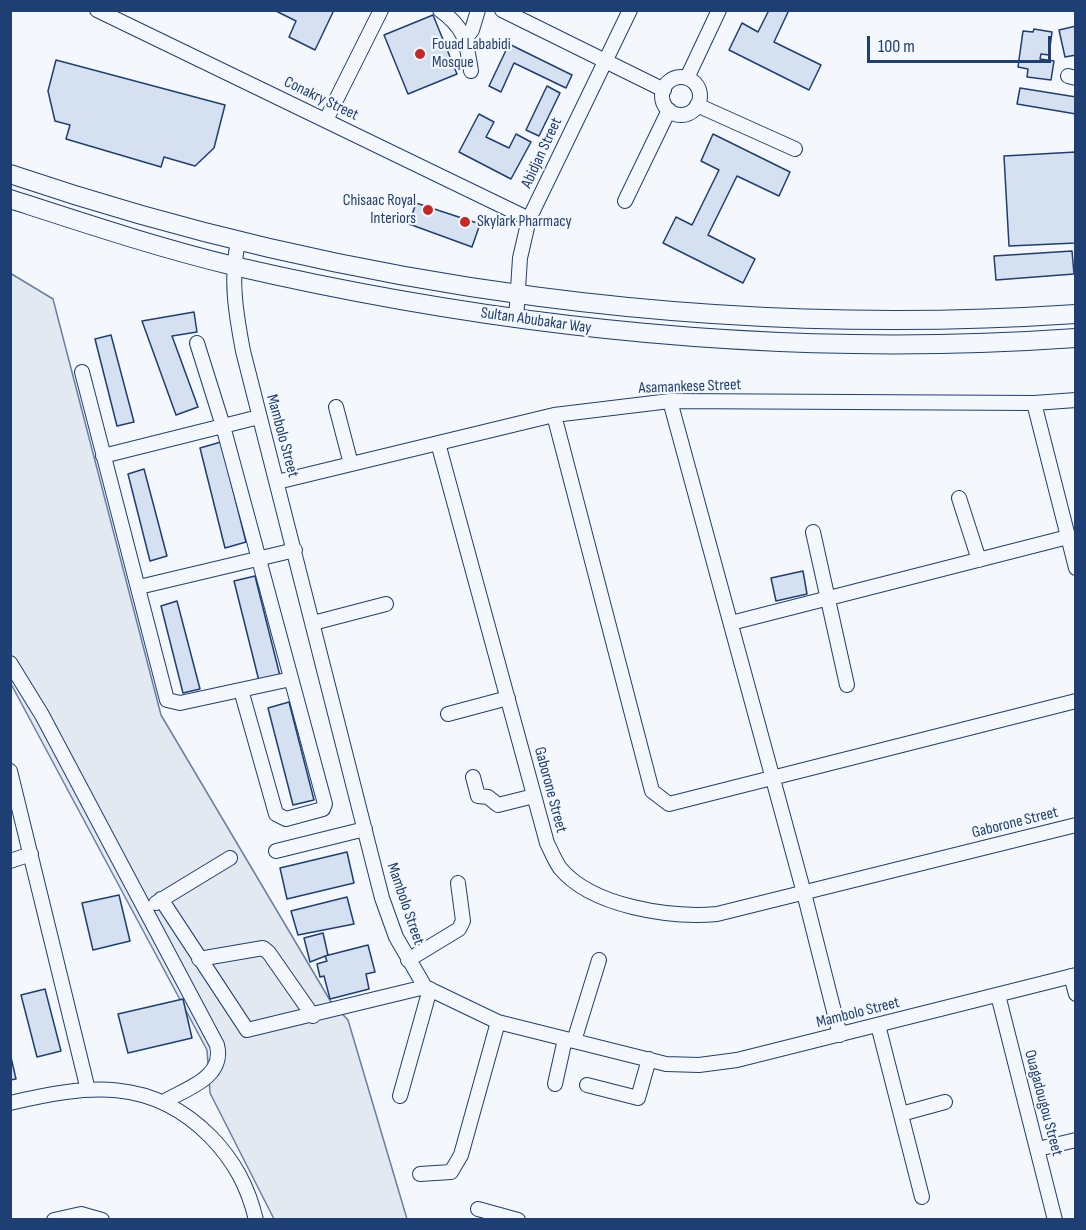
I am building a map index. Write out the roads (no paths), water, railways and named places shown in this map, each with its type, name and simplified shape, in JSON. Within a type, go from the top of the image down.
[{"type":"main road","name":"Sultan Abubakar Way","points":[[10,174],[160,221],[238,242],[352,266],[518,295],[646,310],[766,316],[892,320],[1076,314]]},
{"type":"main road","name":"Sultan Abubakar Way","points":[[10,199],[233,266],[348,290],[516,320],[646,335],[764,342],[892,344],[1076,338]]},
{"type":"street","name":"Conakry Street","points":[[97,10],[529,219]]},
{"type":"street","points":[[326,120],[381,10]]},
{"type":"street","points":[[440,10],[455,21],[466,38],[471,71]]},
{"type":"street","points":[[466,38],[472,30],[478,10]]},
{"type":"street","points":[[502,10],[663,90]]},
{"type":"street","name":"Abidjan Street","points":[[516,320],[520,258],[529,219],[630,10]]},
{"type":"street","points":[[687,78],[719,10]]},
{"type":"street","points":[[687,78],[698,87],[700,94],[697,105],[690,113],[683,115],[669,110],[662,97],[663,90],[673,79],[687,78]]},
{"type":"street","points":[[697,105],[795,149]]},
{"type":"street","points":[[625,201],[669,110]]},
{"type":"street","name":"Mambolo Street","points":[[238,242],[233,266],[235,310],[260,417],[382,897],[396,937],[427,988],[498,1022],[666,1064],[709,1064],[737,1060],[1073,976]]},
{"type":"street","points":[[197,343],[223,426],[325,804],[318,812],[286,819],[276,814],[241,690]]},
{"type":"street","points":[[82,372],[167,700],[180,704],[291,679]]},
{"type":"street","name":"Asamankese Street","points":[[277,482],[554,415],[670,401],[1034,403],[1076,400]]},
{"type":"street","points":[[670,401],[804,893],[840,1035]]},
{"type":"street","points":[[1034,403],[1076,568]]},
{"type":"street","points":[[336,407],[351,464]]},
{"type":"street","points":[[554,415],[652,791],[669,804],[1076,701]]},
{"type":"street","points":[[103,456],[260,417]]},
{"type":"street","name":"Gaborone Street","points":[[438,443],[547,843],[560,868],[580,886],[612,900],[648,910],[687,916],[717,914],[1076,825]]},
{"type":"street","points":[[959,498],[979,560]]},
{"type":"street","points":[[813,532],[847,685]]},
{"type":"street","points":[[731,623],[829,600],[1068,537]]},
{"type":"street","points":[[139,587],[295,550]]},
{"type":"street","points":[[313,624],[386,604]]},
{"type":"street","points":[[10,663],[42,715],[218,1045],[220,1055],[218,1065],[206,1078],[165,1101]]},
{"type":"street","points":[[448,714],[508,698]]},
{"type":"street","points":[[10,771],[88,1090]]},
{"type":"street","points":[[472,777],[478,796],[488,797],[498,805],[534,796]]},
{"type":"street","points":[[276,851],[365,829]]},
{"type":"street","points":[[10,861],[31,854]]},
{"type":"street","points":[[144,910],[230,858]]},
{"type":"street","points":[[408,960],[459,929],[464,921],[458,883]]},
{"type":"street","points":[[162,899],[247,1030],[427,988],[400,1096]]},
{"type":"street","points":[[199,959],[263,948],[269,953],[313,1016]]},
{"type":"street","points":[[555,1084],[599,960]]},
{"type":"street","points":[[1073,976],[1076,994]]},
{"type":"street","name":"Ouagadougou Street","points":[[998,995],[1055,1220]]},
{"type":"street","points":[[420,1174],[451,1172],[456,1166],[498,1022]]},
{"type":"street","points":[[878,1025],[922,1197]]},
{"type":"street","points":[[587,1085],[638,1098],[649,1059]]},
{"type":"street","points":[[10,1103],[88,1090],[127,1090],[165,1101],[199,1124],[229,1156],[250,1194],[256,1220]]},
{"type":"street","points":[[901,1114],[945,1102]]},
{"type":"street","points":[[1038,1149],[1076,1140]]},
{"type":"street","points":[[478,1209],[518,1220]]},
{"type":"street","points":[[54,1220],[81,1214],[102,1220]]},
{"type":"place","name":"Fouad Lababidi Mosque","points":[[420,54]]},
{"type":"place","name":"Chisaac Royal Interiors","points":[[428,210]]},
{"type":"place","name":"Skylark Pharmacy","points":[[465,222]]}]
